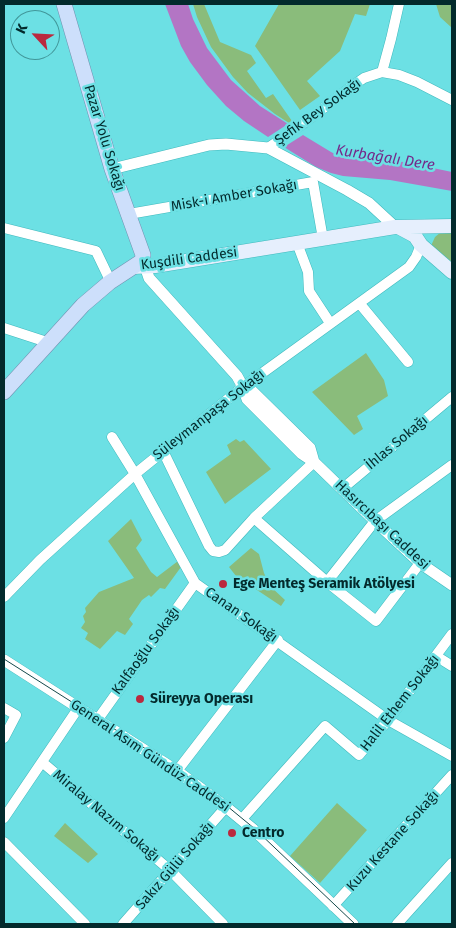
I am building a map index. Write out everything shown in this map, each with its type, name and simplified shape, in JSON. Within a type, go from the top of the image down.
[{"type":"main road","name":"Pazar Yolu Sokağı","points":[[64,4],[112,169],[143,255],[139,267]]},
{"type":"main road","points":[[421,245],[423,234],[431,226]]},
{"type":"main road","name":"Kuşdili Caddesi","points":[[4,392],[83,305],[110,282],[139,267],[395,228],[452,226]]},
{"type":"main road","points":[[395,228],[403,228],[411,232],[421,245],[452,272]]},
{"type":"street","points":[[399,4],[382,72],[399,75],[417,82],[452,100]]},
{"type":"street","name":"Şefik Bey Sokağı","points":[[271,146],[364,78],[382,72]]},
{"type":"street","points":[[112,169],[209,145],[271,146],[312,177],[369,203],[395,228]]},
{"type":"street","name":"Misk-i Amber Sokağı","points":[[128,214],[312,177],[323,239]]},
{"type":"street","points":[[4,228],[96,251],[108,276]]},
{"type":"street","points":[[297,243],[308,272],[309,291],[330,323]]},
{"type":"street","name":"Süleymanpaşa Sokağı","points":[[4,596],[40,560],[135,474],[243,386],[330,323],[360,304],[408,267],[416,257],[421,245]]},
{"type":"street","name":"Hasırcıbaşı Caddesi","points":[[139,267],[235,380],[252,391],[310,448],[314,462],[420,563],[452,585]]},
{"type":"street","points":[[360,304],[408,362]]},
{"type":"street","points":[[4,328],[50,343]]},
{"type":"street","name":"İhlas Sokağı","points":[[342,489],[452,397]]},
{"type":"street","name":"Canan Sokağı","points":[[112,437],[135,474],[195,583],[278,640],[388,720],[452,756]]},
{"type":"street","points":[[163,451],[208,546],[213,551],[225,550],[254,518],[314,462]]},
{"type":"street","points":[[327,582],[375,522],[452,465]]},
{"type":"street","points":[[254,518],[327,582],[376,621],[420,563]]},
{"type":"street","name":"Kalfaoğlu Sokağı","points":[[98,719],[195,583]]},
{"type":"street","name":"Halil Ethem Sokağı","points":[[242,819],[325,726],[359,755],[388,720],[452,634]]},
{"type":"street","points":[[178,771],[278,640]]},
{"type":"street","points":[[436,656],[452,666]]},
{"type":"street","name":"General Asım Gündüz Caddesi","points":[[4,660],[178,771],[242,819],[352,924]]},
{"type":"street","points":[[4,818],[80,707]]},
{"type":"street","points":[[4,708],[16,715],[4,738]]},
{"type":"street","name":"Miralay Nazım Sokağı","points":[[42,762],[170,871],[224,924]]},
{"type":"street","name":"Kuzu Kestane Sokağı","points":[[333,906],[452,775]]},
{"type":"street","name":"Sakız Gülü Sokağı","points":[[125,923],[226,807]]},
{"type":"street","points":[[4,842],[85,924]]},
{"type":"street","points":[[398,924],[452,863]]},
{"type":"green space","points":[[193,4],[204,4],[220,42],[251,55],[256,63],[247,71],[266,98],[273,94],[292,121],[289,123],[275,114],[248,93],[233,77],[211,47]]},
{"type":"green space","points":[[279,4],[370,4],[366,16],[355,14],[340,51],[307,81],[320,96],[300,110],[255,46]]},
{"type":"green space","points":[[436,4],[452,4],[452,28],[440,17]]},
{"type":"green space","points":[[441,232],[452,232],[452,269],[430,248],[435,237]]},
{"type":"green space","points":[[366,353],[384,380],[388,396],[357,416],[363,429],[354,435],[312,392]]},
{"type":"green space","points":[[236,439],[240,442],[244,440],[271,469],[225,504],[206,472],[231,454],[227,445]]},
{"type":"green space","points":[[131,519],[142,540],[136,548],[151,572],[157,577],[182,558],[181,567],[165,589],[160,588],[151,597],[149,595],[142,600],[129,619],[133,624],[125,635],[117,631],[100,649],[85,639],[88,633],[81,628],[85,622],[83,616],[86,612],[85,608],[99,592],[134,578],[108,541]]},
{"type":"green space","points":[[251,548],[259,554],[270,586],[285,600],[281,606],[236,576],[229,567]]},
{"type":"green space","points":[[337,803],[367,830],[320,883],[290,856]]},
{"type":"green space","points":[[65,823],[98,854],[88,863],[54,836]]},
{"type":"shaded area","points":[[165,4],[188,4],[207,48],[231,80],[260,106],[288,124],[268,137],[226,106],[190,62],[181,46]]},
{"type":"shaded area","points":[[303,135],[343,158],[404,162],[452,172],[452,191],[390,180],[343,176],[331,173],[316,167],[284,147]]},
{"type":"tram line","points":[[4,659],[179,770],[227,806],[255,829],[355,924]]},
{"type":"place","name":"Ege Menteş Seramik Atölyesi","points":[[223,584]]},
{"type":"place","name":"Süreyya Operası","points":[[140,699]]},
{"type":"place","name":"Centro","points":[[232,833]]},
{"type":"water label","name":"Kurbağalı Dere","points":[[385,158]]}]
